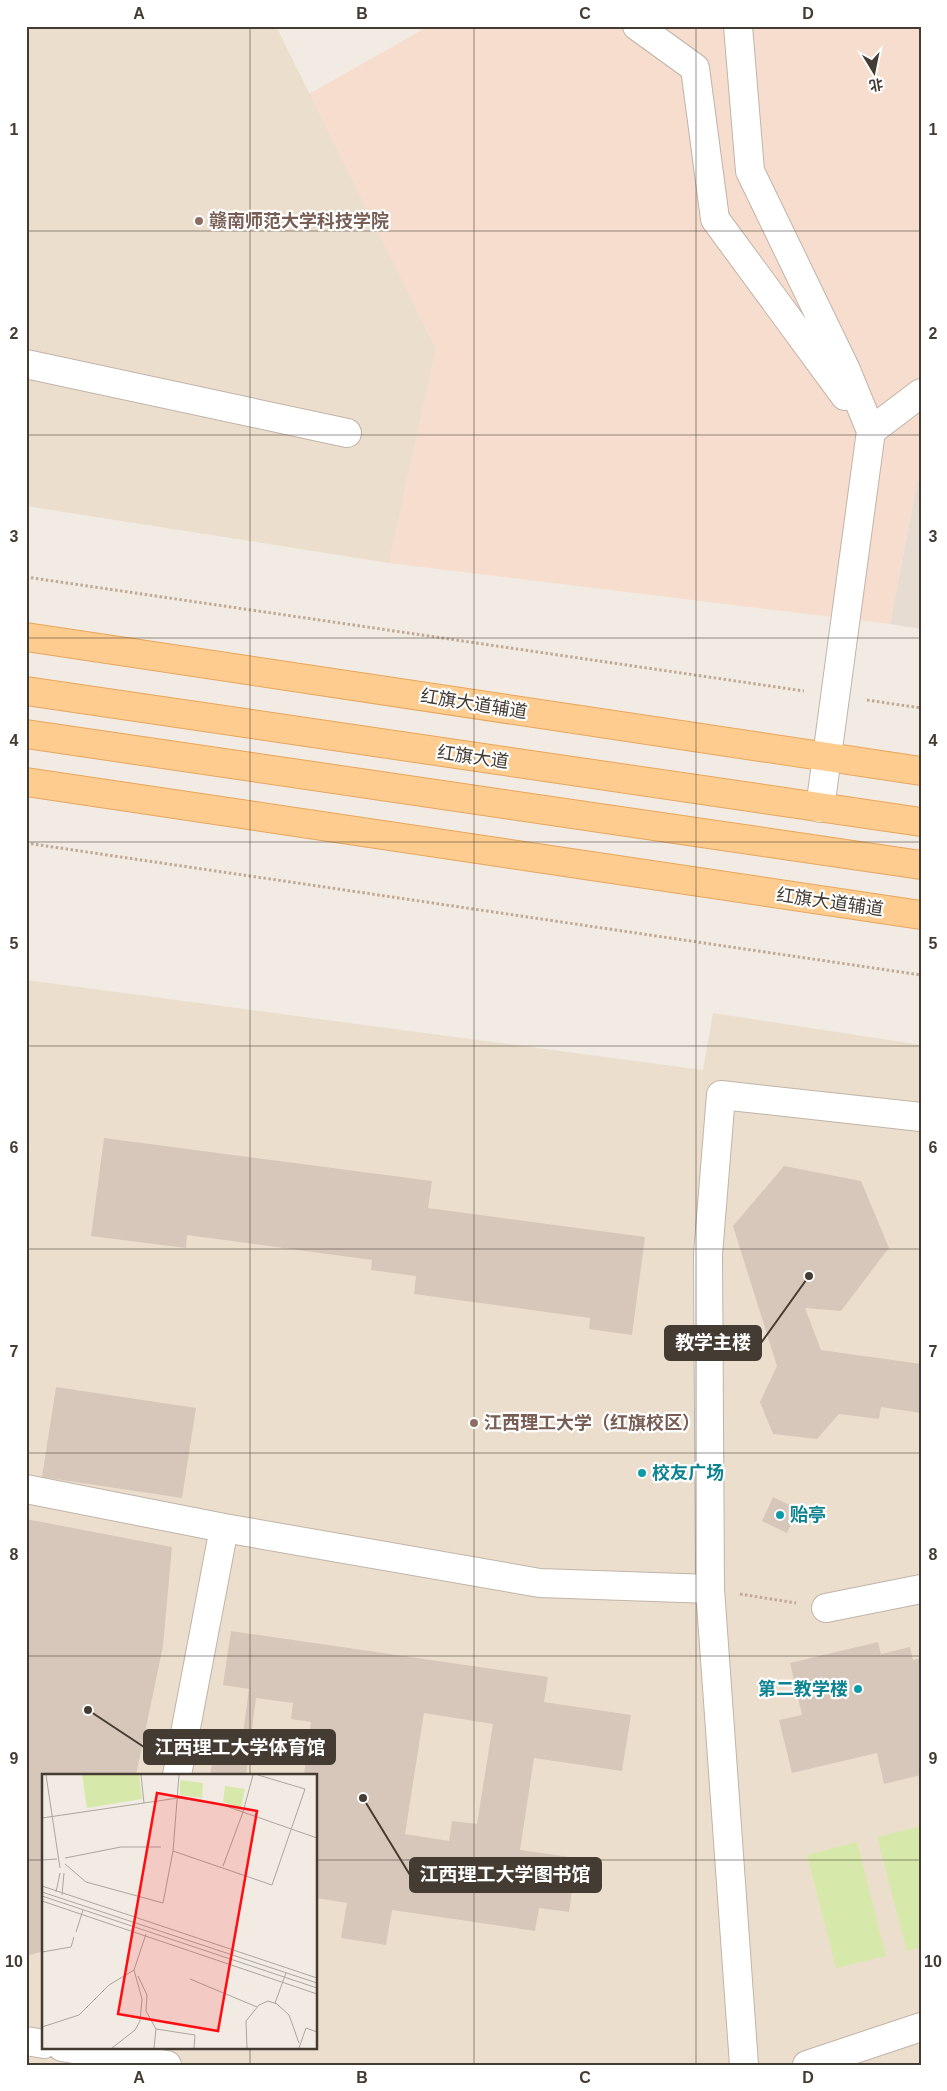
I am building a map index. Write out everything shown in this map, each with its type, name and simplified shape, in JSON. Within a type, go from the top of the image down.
[{"type":"main road","name":"红旗大道辅道","points":[[26,637],[921,771]]},
{"type":"main road","name":"红旗大道","points":[[26,691],[921,822]]},
{"type":"main road","points":[[26,734],[921,865]]},
{"type":"main road","name":"红旗大道辅道","points":[[26,782],[921,915]]},
{"type":"street","points":[[637,26],[696,68],[715,219],[871,431]]},
{"type":"street","points":[[738,26],[750,172],[846,370],[871,431],[820,808]]},
{"type":"street","points":[[26,364],[347,433]]},
{"type":"street","points":[[871,431],[921,393]]},
{"type":"street","points":[[744,2065],[710,1589],[708,1254],[721,1095],[921,1117]]},
{"type":"street","points":[[26,1489],[224,1528],[540,1582],[710,1589]]},
{"type":"street","points":[[177,1774],[224,1528]]},
{"type":"street","points":[[826,1608],[921,1590]]},
{"type":"street","points":[[808,2065],[921,2027]]},
{"type":"street","points":[[26,2041],[42,2044]]},
{"type":"street","points":[[68,2048],[167,2065]]},
{"type":"path","points":[[26,577],[921,708]]},
{"type":"path","points":[[26,843],[921,975]]},
{"type":"path","points":[[743,1594],[826,1608]]},
{"type":"shaded area","name":"赣南师范大学科技学院","points":[[26,26],[276,26],[436,349],[389,563],[26,506]]},
{"type":"shaded area","points":[[429,26],[921,26],[921,478],[917,483],[890,624],[389,563],[436,349],[309,94]]},
{"type":"shaded area","points":[[921,478],[921,629],[890,624],[917,483]]},
{"type":"shaded area","name":"江西理工大学（红旗校区）","points":[[26,980],[703,1070],[713,1013],[921,1045],[921,2065],[26,2065]]},
{"type":"green space","points":[[921,1826],[921,1947],[907,1951],[877,1837]]},
{"type":"green space","points":[[857,1842],[886,1956],[836,1968],[807,1855]]},
{"type":"building","points":[[104,1138],[432,1181],[428,1208],[645,1237],[632,1335],[589,1329],[590,1318],[414,1294],[416,1276],[371,1270],[372,1260],[187,1235],[186,1248],[91,1236]]},
{"type":"building","points":[[784,1166],[861,1181],[889,1248],[841,1311],[805,1308],[821,1350],[921,1364],[921,1413],[881,1407],[879,1419],[839,1414],[817,1439],[773,1434],[760,1402],[777,1366],[733,1226]]},
{"type":"building","points":[[56,1387],[196,1408],[182,1498],[42,1477]]},
{"type":"building","name":"贻亭","points":[[773,1497],[798,1509],[787,1533],[762,1521]]},
{"type":"building","points":[[26,1519],[172,1547],[163,1646],[136,1774],[42,1774],[42,1952],[26,1956]]},
{"type":"building","points":[[231,1631],[548,1677],[544,1702],[631,1715],[622,1771],[534,1758],[520,1850],[577,1858],[569,1912],[539,1908],[535,1931],[392,1910],[386,1945],[341,1938],[347,1903],[318,1898],[318,1774],[304,1774],[311,1722],[291,1719],[293,1703],[256,1698],[246,1774],[210,1774],[217,1730],[243,1733],[249,1689],[223,1685]],"holes":[[[424,1713],[493,1724],[477,1824],[452,1821],[449,1841],[405,1834]]]},
{"type":"building","name":"第二教学楼","points":[[878,1642],[881,1654],[910,1647],[913,1660],[921,1658],[921,1775],[884,1784],[877,1753],[792,1773],[779,1720],[802,1715],[790,1663]]},
{"type":"place","name":"赣南师范大学科技学院","points":[[199,221]]},
{"type":"place","name":"教学主楼","points":[[809,1276]]},
{"type":"place","name":"江西理工大学（红旗校区）","points":[[474,1423]]},
{"type":"place","name":"校友广场","points":[[642,1473]]},
{"type":"place","name":"贻亭","points":[[780,1515]]},
{"type":"place","name":"第二教学楼","points":[[858,1689]]},
{"type":"place","name":"江西理工大学体育馆","points":[[88,1710]]},
{"type":"place","name":"江西理工大学图书馆","points":[[363,1798]]}]
